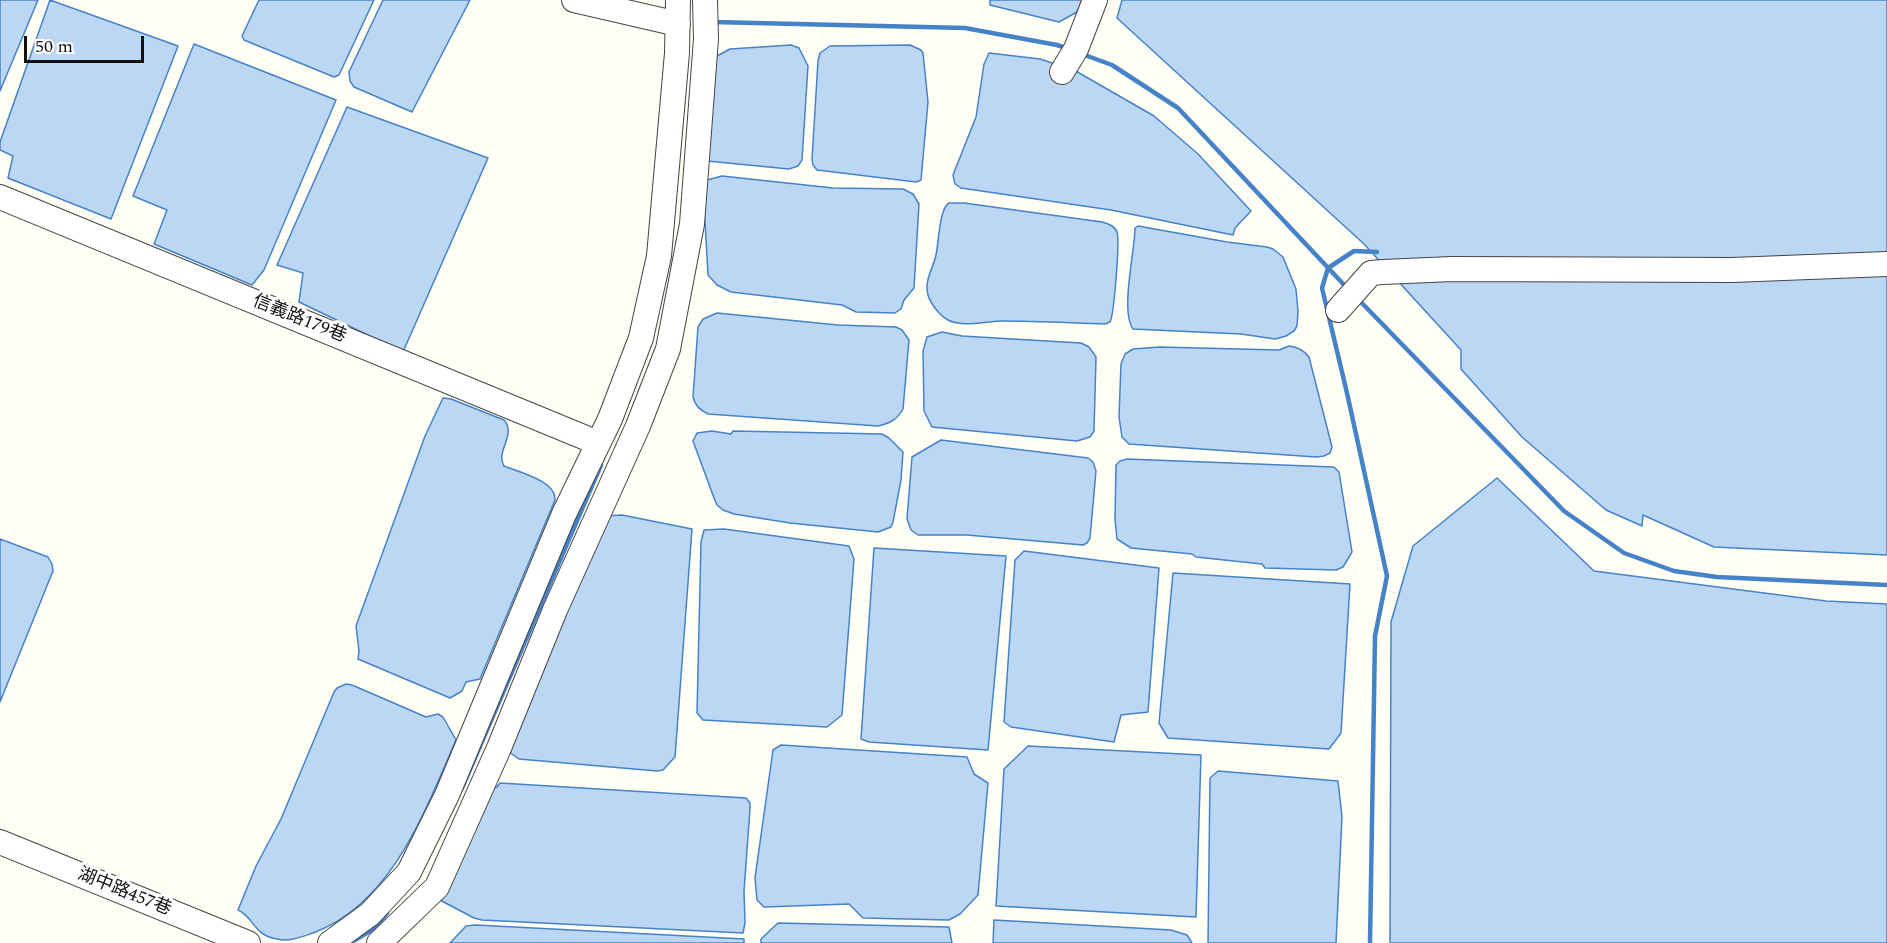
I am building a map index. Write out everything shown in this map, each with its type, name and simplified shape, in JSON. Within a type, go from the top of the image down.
[{"type":"street","points":[[330,943],[370,914],[409,872],[447,795],[564,514],[610,419],[641,338],[659,256],[668,166],[678,13],[574,0]]},
{"type":"street","points":[[1068,62],[1095,0]]},
{"type":"street","points":[[379,943],[437,887],[500,748],[555,610],[638,426],[668,350],[692,224],[706,19]]},
{"type":"street","name":"信義路179巷","points":[[0,197],[598,443]]},
{"type":"street","points":[[1338,310],[1371,273],[1452,269],[1732,270],[1887,264]]},
{"type":"street","name":"湖中路457巷","points":[[0,842],[248,943]]},
{"type":"water","points":[[0,0],[38,0],[0,91]]},
{"type":"water","points":[[50,0],[178,46],[111,219],[8,178],[13,156],[0,150],[0,142]]},
{"type":"water","points":[[259,0],[374,0],[339,75],[334,77],[244,40],[242,36]]},
{"type":"water","points":[[383,0],[470,0],[412,112],[354,87],[350,81],[349,72]]},
{"type":"water","points":[[990,0],[1082,0],[1077,12],[1059,22],[990,5]]},
{"type":"water","points":[[1122,0],[1887,0],[1887,555],[1714,547],[1643,515],[1642,526],[1606,510],[1522,437],[1461,369],[1461,350],[1364,244],[1117,18]]},
{"type":"water","points":[[194,44],[336,100],[264,270],[252,285],[154,244],[167,210],[133,196]]},
{"type":"water","points":[[791,45],[799,48],[808,66],[802,160],[798,166],[789,169],[707,161],[712,64],[717,56],[730,49]]},
{"type":"water","points":[[910,45],[923,53],[928,102],[921,180],[916,182],[817,170],[812,159],[820,53],[830,46]]},
{"type":"water","points":[[989,53],[1040,59],[1074,70],[1154,116],[1198,154],[1251,211],[1235,228],[1233,235],[1111,210],[961,188],[955,184],[953,175],[976,117],[984,64]]},
{"type":"water","points":[[347,107],[488,158],[403,352],[299,302],[303,273],[277,265]]},
{"type":"water","points":[[722,176],[833,188],[903,189],[913,194],[919,204],[914,288],[904,300],[901,309],[895,313],[856,312],[842,305],[731,292],[717,285],[708,275],[704,204],[707,180]]},
{"type":"water","points":[[949,203],[964,203],[1109,224],[1116,230],[1118,238],[1115,293],[1110,322],[1105,324],[1003,321],[961,324],[945,318],[931,302],[927,284],[936,255],[941,219]]},
{"type":"water","points":[[1138,226],[1273,249],[1283,257],[1296,289],[1298,311],[1297,326],[1294,331],[1275,339],[1241,334],[1133,329],[1129,321],[1128,296],[1135,228]]},
{"type":"water","points":[[717,313],[838,325],[896,327],[902,330],[909,340],[903,409],[893,421],[878,426],[708,414],[698,407],[693,397],[698,327],[703,319]]},
{"type":"water","points":[[942,332],[962,336],[1081,343],[1089,347],[1096,357],[1094,431],[1090,437],[1077,441],[932,427],[924,411],[923,351],[927,337]]},
{"type":"water","points":[[1289,346],[1300,349],[1309,357],[1332,447],[1330,453],[1316,457],[1129,444],[1122,437],[1119,417],[1121,364],[1125,354],[1133,349],[1160,347],[1279,350]]},
{"type":"water","points":[[443,398],[504,420],[508,431],[502,455],[504,466],[543,482],[554,493],[555,500],[480,679],[466,682],[462,691],[450,698],[358,659],[356,626],[425,436]]},
{"type":"water","points":[[712,431],[731,434],[733,431],[882,434],[903,452],[901,480],[891,527],[878,532],[790,523],[734,514],[723,510],[717,505],[693,441],[697,433]]},
{"type":"water","points":[[941,440],[1088,458],[1093,462],[1096,471],[1090,538],[1087,543],[1083,545],[967,535],[918,535],[911,530],[907,519],[912,457]]},
{"type":"water","points":[[1127,459],[1334,467],[1339,472],[1352,552],[1343,567],[1336,570],[1265,568],[1262,564],[1131,548],[1117,539],[1115,519],[1116,465]]},
{"type":"water","points":[[1497,478],[1594,571],[1826,601],[1887,604],[1887,943],[1390,943],[1391,622],[1413,546]]},
{"type":"water","points":[[622,515],[692,529],[675,757],[663,770],[657,771],[519,759],[506,750],[605,516]]},
{"type":"water","points":[[724,529],[849,546],[854,559],[842,715],[827,727],[703,720],[697,713],[701,542],[704,530]]},
{"type":"water","points":[[0,539],[48,557],[53,571],[0,702]]},
{"type":"water","points":[[874,548],[1006,556],[988,750],[869,742],[861,739]]},
{"type":"water","points":[[1024,551],[1159,568],[1148,712],[1121,715],[1114,742],[1011,727],[1004,722],[1015,560]]},
{"type":"water","points":[[1173,573],[1350,584],[1341,733],[1329,749],[1168,738],[1159,723]]},
{"type":"water","points":[[346,684],[426,717],[438,714],[443,717],[456,740],[418,825],[385,878],[364,901],[341,919],[313,933],[286,940],[269,937],[258,930],[238,910],[256,866],[281,819],[334,692]]},
{"type":"water","points":[[781,745],[967,757],[974,774],[988,783],[978,895],[960,914],[949,920],[863,918],[849,904],[764,907],[757,900],[755,878],[773,750]]},
{"type":"water","points":[[1028,746],[1201,755],[1196,917],[996,906],[1004,769]]},
{"type":"water","points":[[1218,771],[1338,781],[1342,817],[1336,943],[1208,943],[1210,778]]},
{"type":"water","points":[[500,783],[746,798],[750,803],[750,809],[743,933],[482,920],[436,898],[482,791],[497,787]]},
{"type":"water","points":[[994,920],[1171,930],[1187,935],[1192,943],[993,943]]},
{"type":"water","points":[[778,923],[949,927],[952,943],[761,943],[761,939]]},
{"type":"water","points":[[466,926],[744,939],[744,943],[450,943]]},
{"type":"waterway","points":[[713,22],[965,28],[1069,49]]},
{"type":"waterway","points":[[1082,54],[1112,65],[1178,108],[1347,288]]},
{"type":"waterway","points":[[1370,943],[1375,636],[1387,576],[1322,288],[1328,268],[1354,251],[1377,252]]},
{"type":"waterway","points":[[1357,298],[1564,511],[1624,553],[1674,571],[1717,577],[1887,585]]},
{"type":"waterway","points":[[462,788],[601,465]]},
{"type":"waterway","points":[[350,943],[375,928],[387,913]]}]
